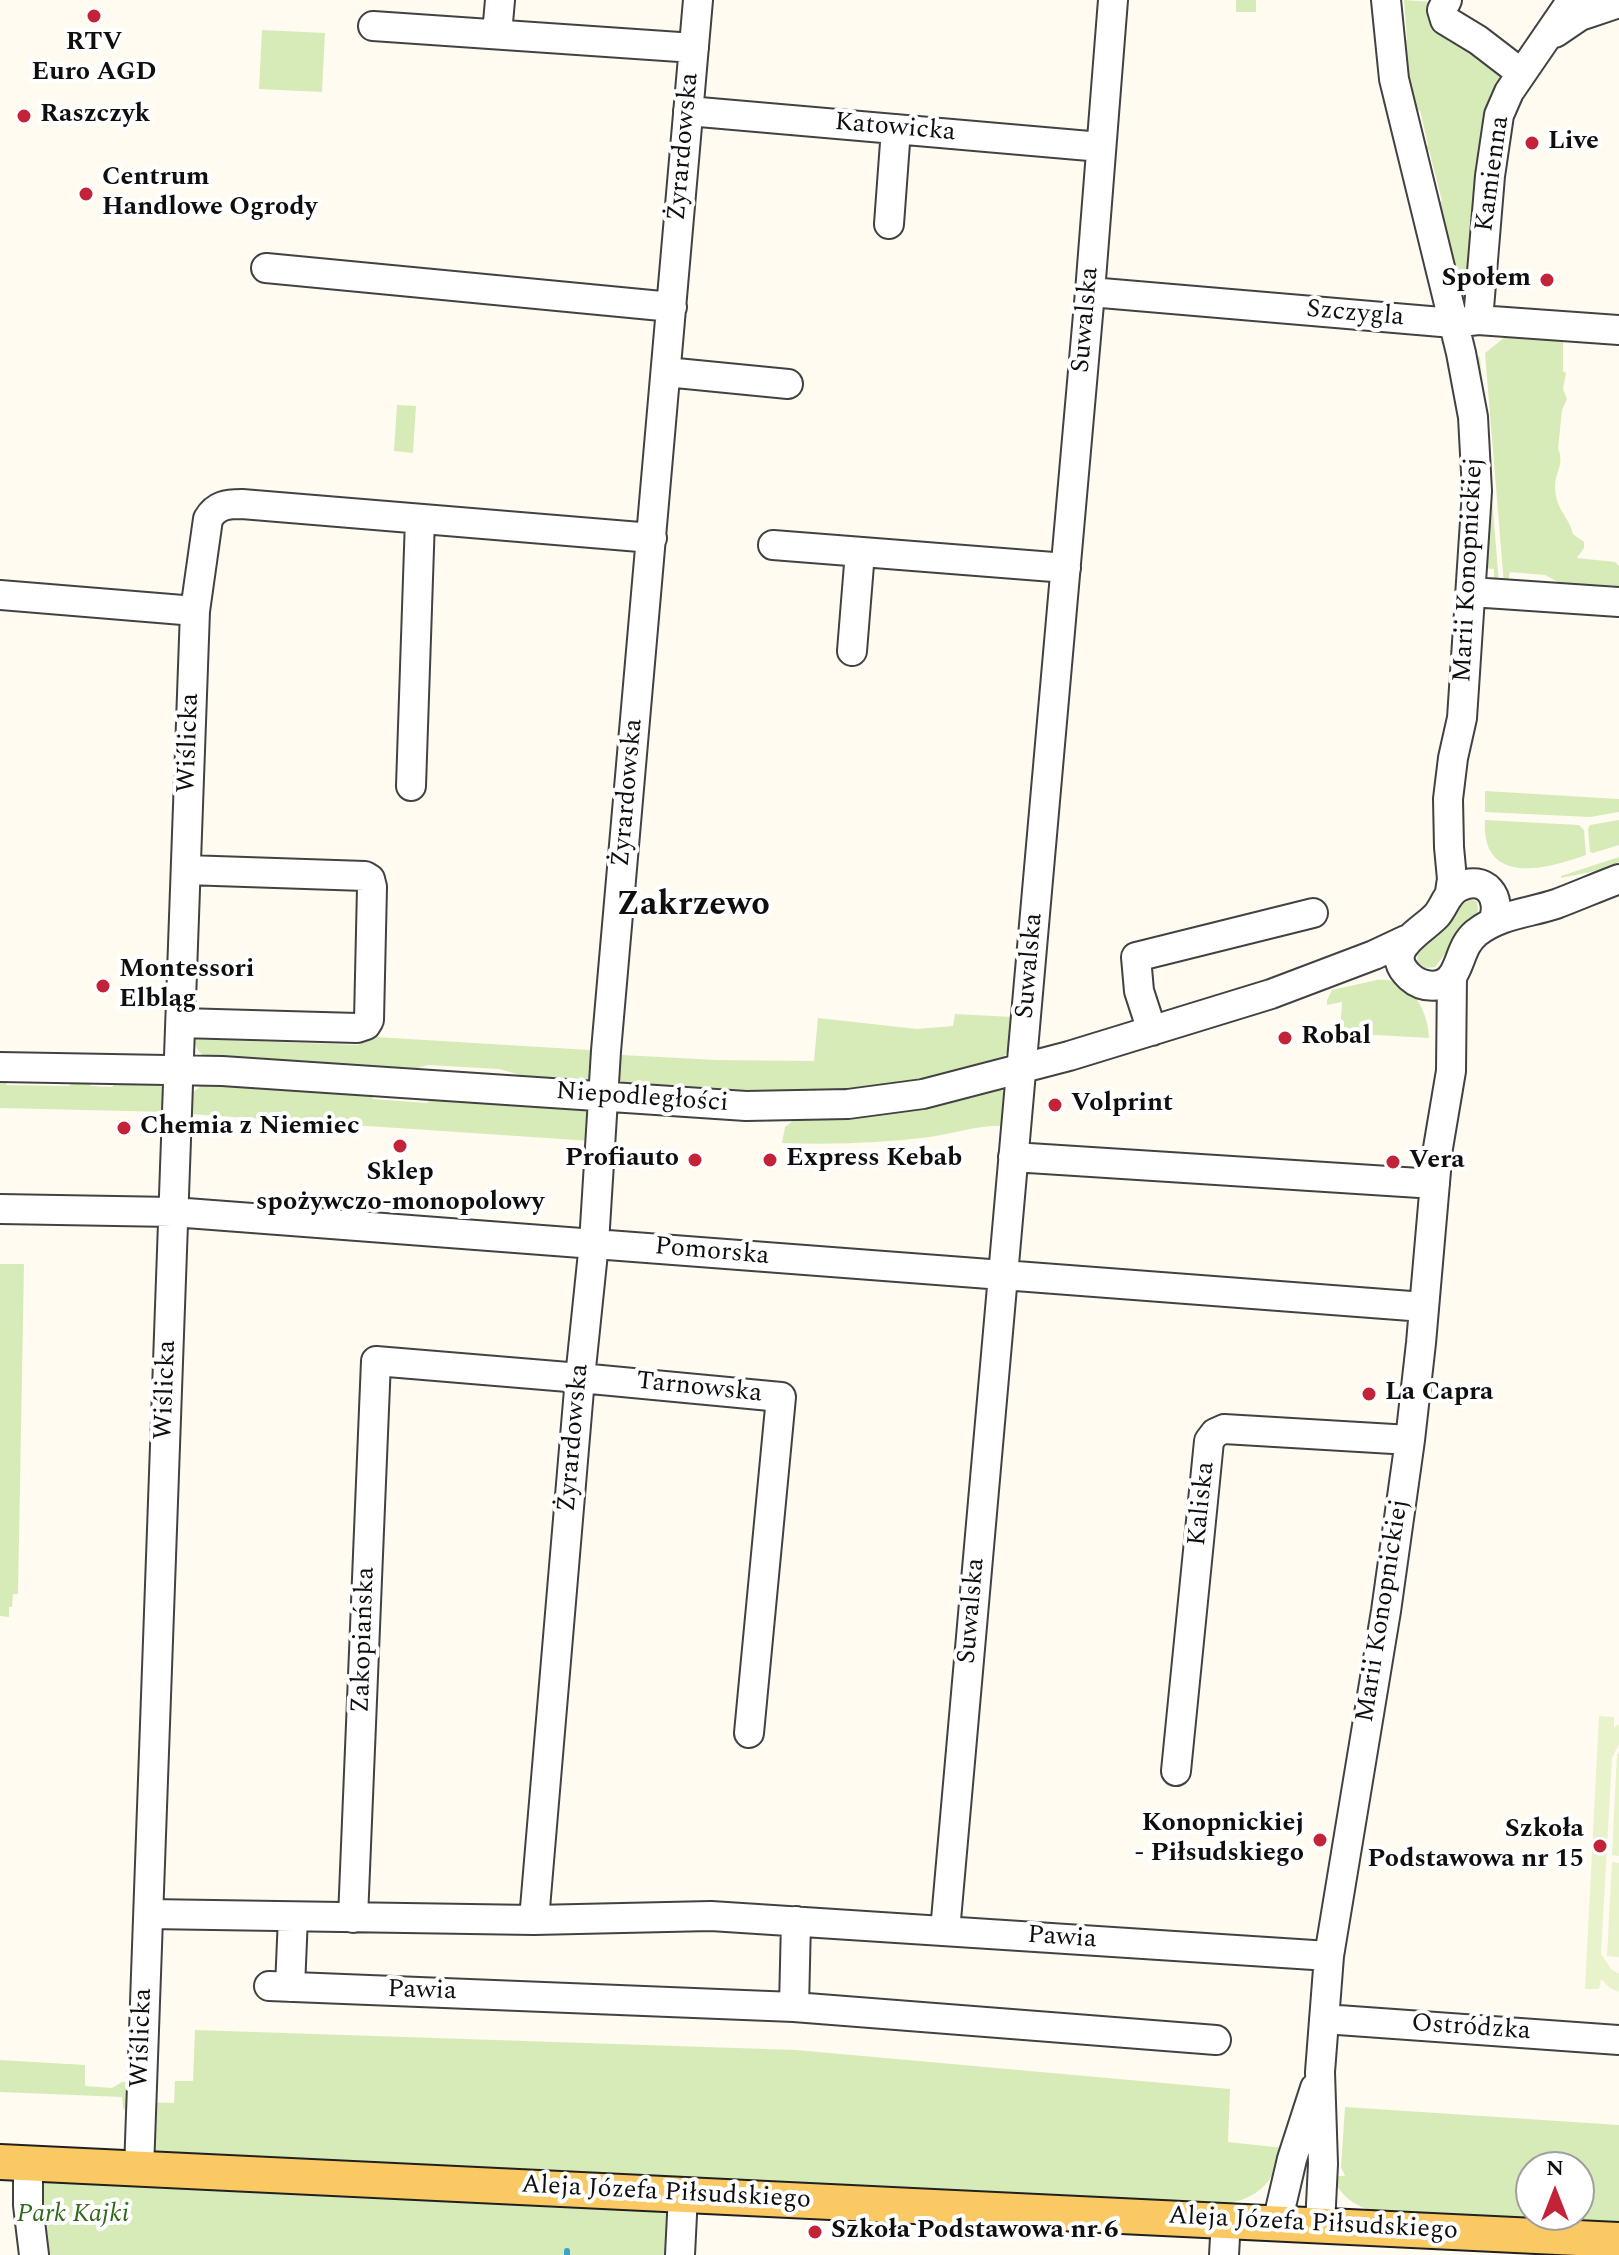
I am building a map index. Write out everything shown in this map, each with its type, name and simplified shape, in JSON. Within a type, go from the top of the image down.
[{"type":"main road","name":"Aleja Józefa Piłsudskiego","points":[[14,2163],[1619,2240]]},
{"type":"street","points":[[497,34],[500,0]]},
{"type":"street","name":"Żyrardowska","points":[[534,1920],[698,0]]},
{"type":"street","name":"Suwalska","points":[[945,1931],[1066,568],[1113,0]]},
{"type":"street","name":"Marii Konopnickiej","points":[[1386,0],[1394,79],[1466,322],[1469,392],[1477,461],[1462,718],[1448,799],[1450,892]]},
{"type":"street","points":[[1447,0],[1442,10],[1445,20],[1478,40],[1521,73]]},
{"type":"street","name":"Kamienna","points":[[1466,322],[1503,104],[1572,0]]},
{"type":"street","points":[[1545,40],[1580,16],[1619,3]]},
{"type":"street","points":[[373,26],[694,48]]},
{"type":"street","name":"Katowicka","points":[[688,111],[1101,147]]},
{"type":"street","points":[[889,224],[896,129]]},
{"type":"street","points":[[266,268],[672,307]]},
{"type":"street","name":"Szczygla","points":[[1090,292],[1466,322],[1619,330]]},
{"type":"street","points":[[666,372],[788,384]]},
{"type":"street","name":"Wiślicka","points":[[139,2169],[195,611],[208,519],[224,505],[242,504],[652,538]]},
{"type":"street","points":[[411,786],[420,519]]},
{"type":"street","points":[[773,545],[1066,568]]},
{"type":"street","points":[[852,651],[860,552]]},
{"type":"street","points":[[1471,592],[1619,602]]},
{"type":"street","points":[[0,595],[195,611]]},
{"type":"street","name":"Marii Konopnickiej","points":[[1462,718],[1472,871],[1496,898],[1493,922]]},
{"type":"street","points":[[181,1023],[357,1028],[366,1025],[369,1020],[370,879],[365,876],[186,870]]},
{"type":"street","points":[[1450,892],[1462,885],[1526,892],[1619,877]]},
{"type":"street","points":[[1452,976],[1465,944],[1493,922],[1555,904],[1619,877]]},
{"type":"street","name":"Niepodległości","points":[[0,1067],[179,1069],[746,1106],[848,1104],[923,1094],[1021,1070],[1271,994],[1406,940],[1433,919],[1450,892]]},
{"type":"street","points":[[1152,1031],[1139,991],[1136,957],[1313,913]]},
{"type":"street","points":[[1406,940],[1401,959],[1411,977]]},
{"type":"street","name":"Niepodległości","points":[[1271,994],[1378,974],[1411,977],[1434,986],[1452,976]]},
{"type":"street","name":"Marii Konopnickiej","points":[[1320,2225],[1323,2164],[1320,2072],[1329,1956],[1386,1611],[1410,1440],[1438,1148],[1451,1071],[1452,976]]},
{"type":"street","name":"Marii Konopnickiej","points":[[1411,977],[1430,1001],[1435,1021],[1438,1148]]},
{"type":"street","points":[[1013,1157],[1435,1184]]},
{"type":"street","name":"Pomorska","points":[[0,1209],[173,1212],[1424,1307]]},
{"type":"street","name":"Tarnowska","points":[[376,1361],[781,1397],[749,1733]]},
{"type":"street","name":"Zakopiańska","points":[[353,1918],[376,1361]]},
{"type":"street","name":"Kaliska","points":[[1176,1771],[1209,1441],[1224,1429],[1410,1440]]},
{"type":"street","name":"Pawia","points":[[149,1914],[534,1920],[680,1916],[1329,1956]]},
{"type":"street","name":"Pawia","points":[[293,1917],[279,1986],[794,2007],[1216,2040]]},
{"type":"street","points":[[794,2007],[796,1921]]},
{"type":"street","name":"Ostródzka","points":[[1324,2019],[1619,2040]]},
{"type":"street","name":"Marii Konopnickiej","points":[[1277,2223],[1292,2159],[1320,2072]]},
{"type":"street","points":[[14,2163],[28,2205],[34,2255]]},
{"type":"street","points":[[680,2255],[683,2195]]},
{"type":"street","points":[[1224,2255],[1226,2220]]},
{"type":"green space","points":[[1236,0],[1256,0],[1256,12],[1236,12]]},
{"type":"green space","points":[[1404,0],[1433,2],[1514,68],[1468,299],[1461,300],[1434,203],[1442,201],[1429,150],[1419,152],[1418,148],[1428,145],[1420,110],[1412,112],[1400,41],[1407,40]]},
{"type":"green space","points":[[262,30],[325,33],[322,92],[259,89]]},
{"type":"green space","points":[[1505,337],[1563,341],[1563,371],[1566,373],[1563,389],[1567,399],[1562,410],[1556,495],[1573,534],[1584,542],[1584,548],[1577,558],[1615,562],[1619,566],[1619,588],[1562,584],[1545,575],[1510,572],[1507,585],[1504,585],[1485,353]]},
{"type":"green space","points":[[1479,356],[1499,582],[1494,581],[1494,569],[1482,568],[1474,358]]},
{"type":"green space","points":[[397,405],[416,406],[413,453],[394,451]]},
{"type":"green space","points":[[1485,791],[1619,799],[1619,812],[1590,817],[1485,812]]},
{"type":"green space","points":[[1485,820],[1579,825],[1584,830],[1586,855],[1535,868],[1504,864],[1493,855],[1487,841]]},
{"type":"green space","points":[[1619,820],[1619,845],[1590,852],[1590,825]]},
{"type":"green space","points":[[1619,857],[1619,862],[1605,868],[1561,878],[1561,876]]},
{"type":"green space","points":[[1471,899],[1477,902],[1478,911],[1435,967],[1425,968],[1417,961],[1418,952]]},
{"type":"green space","points":[[1389,980],[1408,989],[1421,1006],[1429,1038],[1340,1033],[1342,1002],[1327,1005],[1332,990]]},
{"type":"green space","points":[[955,1014],[1013,1017],[1010,1044],[1002,1059],[938,1080],[801,1096],[629,1088],[615,1076],[591,1077],[584,1082],[542,1081],[499,1069],[428,1065],[404,1072],[211,1060],[199,1052],[195,1039],[359,1045],[359,1036],[606,1051],[622,1055],[814,1061],[818,1018],[917,1029],[953,1026]]},
{"type":"green space","points":[[0,1077],[10,1077],[6,1085],[69,1086],[78,1078],[85,1078],[91,1086],[112,1087],[118,1078],[153,1080],[165,1089],[169,1112],[0,1108]]},
{"type":"green space","points":[[206,1082],[370,1091],[373,1099],[427,1103],[434,1095],[577,1105],[588,1112],[591,1141],[189,1114],[192,1093]]},
{"type":"green space","points":[[998,1088],[1007,1094],[1009,1126],[893,1141],[782,1143],[785,1127],[800,1115]]},
{"type":"green space","points":[[0,1264],[24,1264],[18,1594],[13,1594],[9,1617],[0,1616]]},
{"type":"green space","points":[[1599,1716],[1614,1717],[1614,1728],[1619,1724],[1619,1744],[1612,1758],[1601,1954],[1611,1969],[1619,1974],[1619,1992],[1601,1979],[1599,1989],[1585,1989]]},
{"type":"green space","points":[[1619,1754],[1619,1856],[1612,1855]]},
{"type":"green space","points":[[1612,1862],[1619,1863],[1619,1957],[1607,1956]]},
{"type":"green space","points":[[195,2030],[796,2050],[1230,2089],[1228,2142],[1284,2148],[1274,2172],[1262,2188],[1244,2199],[1218,2205],[139,2154],[141,2102],[174,2103],[175,2081],[193,2081]]},
{"type":"green space","points":[[0,2060],[85,2065],[85,2086],[112,2088],[128,2082],[126,2111],[122,2097],[0,2092]]},
{"type":"green space","points":[[1345,2107],[1619,2125],[1619,2224],[1595,2223],[1595,2151],[1515,2151],[1515,2219],[1376,2212],[1355,2204],[1344,2195],[1332,2176],[1345,2176],[1341,2167]]},
{"type":"green space","name":"Park Kajki","points":[[28,2175],[682,2207],[680,2255],[34,2255]]},
{"type":"place","name":"RTV Euro AGD","points":[[94,16]]},
{"type":"place","name":"Raszczyk","points":[[24,116]]},
{"type":"place","name":"Live","points":[[1532,143]]},
{"type":"place","name":"Centrum Handlowe Ogrody","points":[[86,194]]},
{"type":"place","name":"Społem","points":[[1547,280]]},
{"type":"place","name":"Montessori Elbląg","points":[[103,986]]},
{"type":"place","name":"Robal","points":[[1285,1038]]},
{"type":"place","name":"Volprint","points":[[1055,1105]]},
{"type":"place","name":"Chemia z Niemiec","points":[[124,1128]]},
{"type":"place","name":"Sklep spożywczo-monopolowy","points":[[400,1146]]},
{"type":"place","name":"Profiauto","points":[[695,1160]]},
{"type":"place","name":"Express Kebab","points":[[770,1160]]},
{"type":"place","name":"Vera","points":[[1393,1162]]},
{"type":"place","name":"La Capra","points":[[1369,1394]]},
{"type":"place","name":"Konopnickiej - Piłsudskiego","points":[[1320,1840]]},
{"type":"place","name":"Szkoła Podstawowa nr 15","points":[[1600,1846]]},
{"type":"place","name":"Szkoła Podstawowa nr 6","points":[[815,2232]]},
{"type":"district","name":"Zakrzewo","points":[[693,907]]}]
